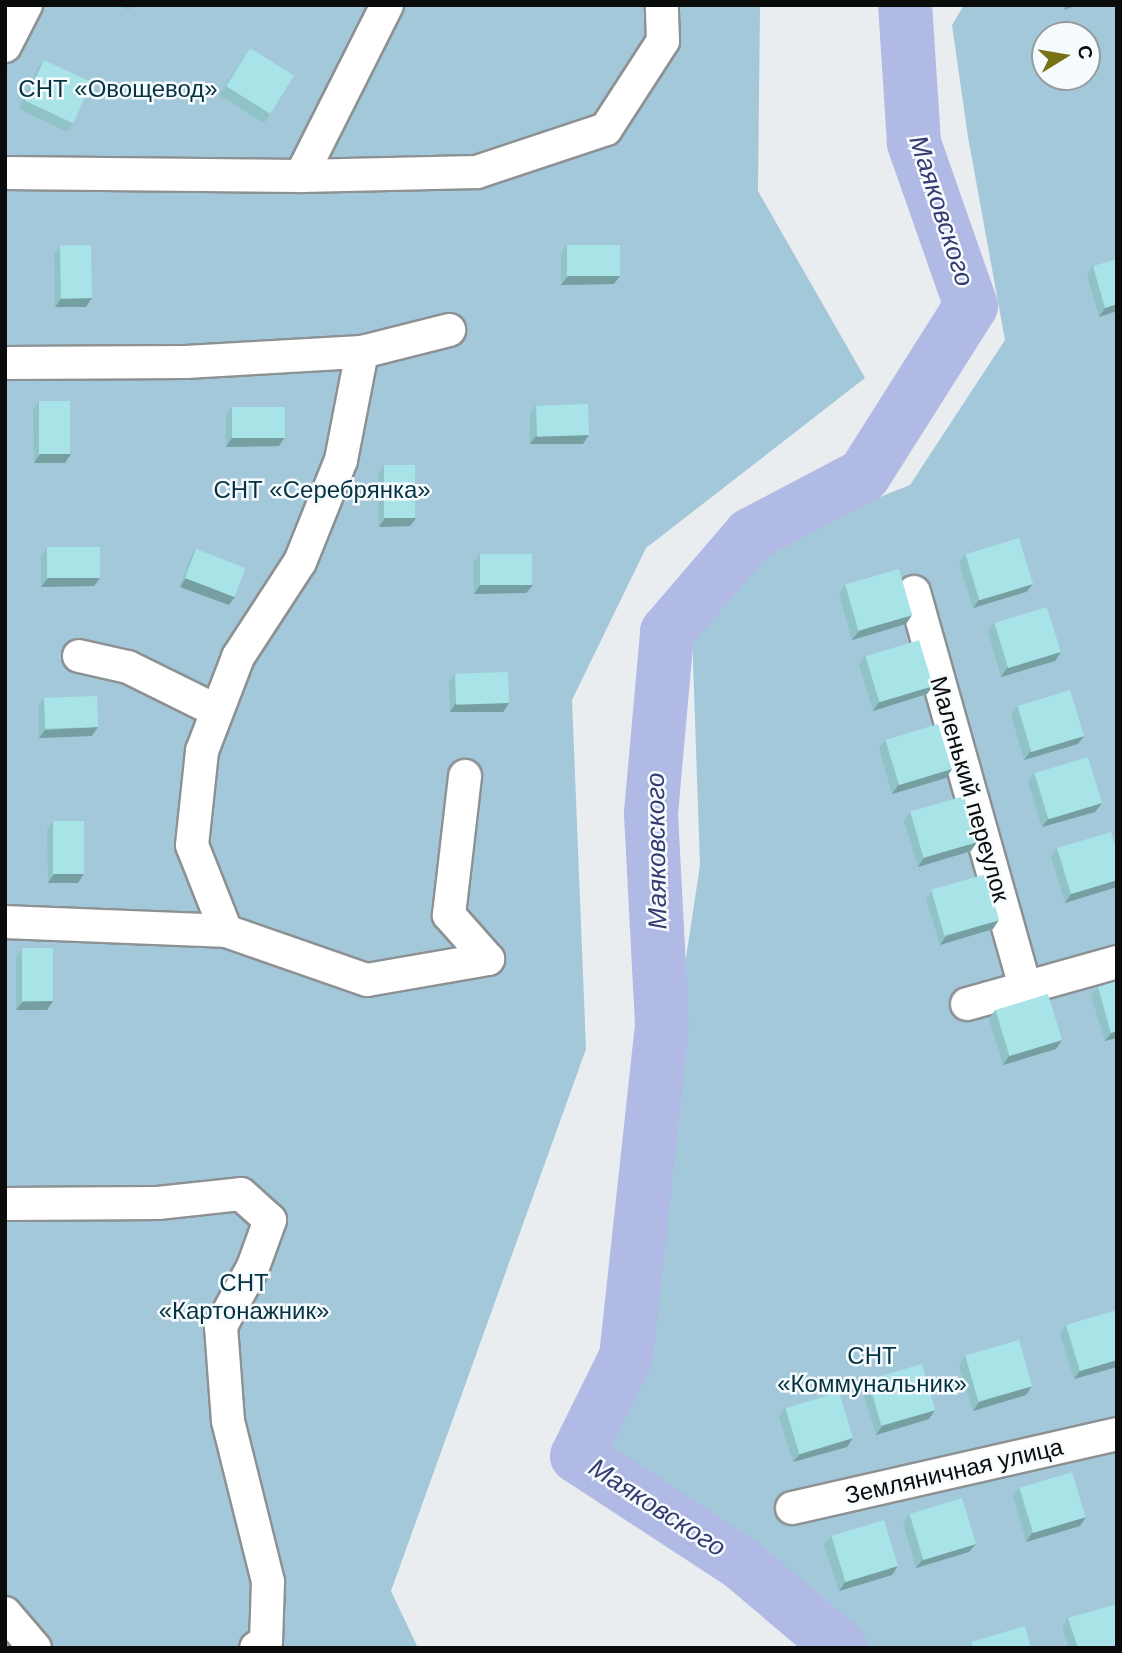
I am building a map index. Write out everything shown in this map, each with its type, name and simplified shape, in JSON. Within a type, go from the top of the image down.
[{"type":"street","points":[[5,46],[26,5]]},
{"type":"street","points":[[301,176],[387,5]]},
{"type":"street","points":[[5,173],[301,176],[477,172],[606,129],[663,41],[662,5]]},
{"type":"street","points":[[5,363],[186,362],[362,352],[449,330]]},
{"type":"street","points":[[226,931],[192,845],[202,751],[238,657],[300,562],[341,460],[362,352]]},
{"type":"street","name":"Маленький переулок","points":[[914,592],[1025,986]]},
{"type":"street","points":[[79,656],[128,667],[217,711]]},
{"type":"street","points":[[5,922],[226,931],[367,980],[488,959],[449,915],[465,776]]},
{"type":"street","points":[[967,1004],[1117,962]]},
{"type":"street","points":[[5,1204],[158,1203],[241,1194],[270,1220],[253,1266],[221,1326],[228,1420],[268,1582],[265,1641],[256,1648]]},
{"type":"street","name":"Земляничная улица","points":[[792,1508],[1117,1434]]},
{"type":"street","points":[[5,1614],[34,1648]]},
{"type":"green space","points":[[5,5],[760,5],[758,191],[865,378],[646,548],[572,700],[586,1049],[391,1591],[418,1648],[5,1648]]},
{"type":"green space","name":"СНТ «Коммунальник»","points":[[964,5],[1117,5],[1117,1648],[835,1648],[577,1456],[627,1349],[700,865],[692,633],[787,534],[910,485],[1005,340],[968,137],[952,25]]},
{"type":"building","points":[[250,48],[294,76],[270,114],[226,86]]},
{"type":"building","points":[[44,60],[92,82],[73,123],[25,101]]},
{"type":"building","points":[[91,245],[92,298],[61,299],[60,246]]},
{"type":"building","points":[[567,245],[620,245],[620,276],[567,276]]},
{"type":"building","points":[[1117,259],[1117,304],[1105,308],[1093,266]]},
{"type":"building","points":[[39,401],[70,401],[70,454],[39,454]]},
{"type":"building","points":[[588,404],[589,435],[537,437],[536,406]]},
{"type":"building","points":[[232,407],[285,407],[285,438],[232,438]]},
{"type":"building","points":[[384,465],[415,465],[415,518],[384,518]]},
{"type":"building","points":[[1019,538],[1033,584],[979,600],[965,554]]},
{"type":"building","points":[[47,547],[100,547],[100,578],[47,578]]},
{"type":"building","points":[[196,549],[245,568],[234,597],[185,578]]},
{"type":"building","points":[[480,554],[532,554],[532,585],[480,585]]},
{"type":"building","points":[[899,569],[912,615],[858,631],[845,584]]},
{"type":"building","points":[[1047,607],[1061,652],[1008,668],[994,623]]},
{"type":"building","points":[[919,640],[933,686],[879,702],[865,656]]},
{"type":"building","points":[[508,672],[509,703],[456,705],[455,674]]},
{"type":"building","points":[[1070,690],[1084,736],[1031,752],[1017,706]]},
{"type":"building","points":[[97,696],[98,727],[45,729],[44,698]]},
{"type":"building","points":[[938,724],[952,769],[899,785],[885,740]]},
{"type":"building","points":[[1088,757],[1102,803],[1048,819],[1034,773]]},
{"type":"building","points":[[964,796],[977,842],[923,858],[910,811]]},
{"type":"building","points":[[53,821],[84,821],[84,874],[53,874]]},
{"type":"building","points":[[1111,832],[1117,852],[1117,880],[1071,894],[1057,848]]},
{"type":"building","points":[[986,874],[999,920],[944,936],[931,890]]},
{"type":"building","points":[[22,948],[53,948],[53,1001],[22,1001]]},
{"type":"building","points":[[1117,981],[1117,1031],[1111,1033],[1098,987]]},
{"type":"building","points":[[1048,994],[1062,1040],[1009,1056],[995,1010]]},
{"type":"building","points":[[1117,1310],[1117,1360],[1080,1371],[1066,1325]]},
{"type":"building","points":[[1019,1340],[1032,1386],[978,1402],[965,1355]]},
{"type":"building","points":[[922,1364],[935,1410],[881,1426],[868,1379]]},
{"type":"building","points":[[839,1392],[853,1438],[799,1454],[785,1408]]},
{"type":"building","points":[[1072,1472],[1086,1517],[1033,1533],[1019,1488]]},
{"type":"building","points":[[962,1498],[976,1544],[923,1560],[909,1514]]},
{"type":"building","points":[[884,1520],[898,1566],[845,1582],[831,1536]]},
{"type":"building","points":[[1117,1604],[1117,1648],[1078,1648],[1068,1618]]},
{"type":"building","points":[[1025,1626],[1031,1648],[973,1648],[971,1642]]},
{"type":"waterway","name":"Маяковского","points":[[841,1648],[742,1564],[577,1456],[626,1357],[662,1024],[651,813],[667,632],[750,535],[864,475],[971,306],[914,143],[905,5]]},
{"type":"park label","name":"СНТ «Овощевод»","points":[[118,89]]},
{"type":"park label","name":"СНТ «Серебрянка»","points":[[322,490]]},
{"type":"park label","name":"СНТ «Картонажник»","points":[[244,1297]]}]
